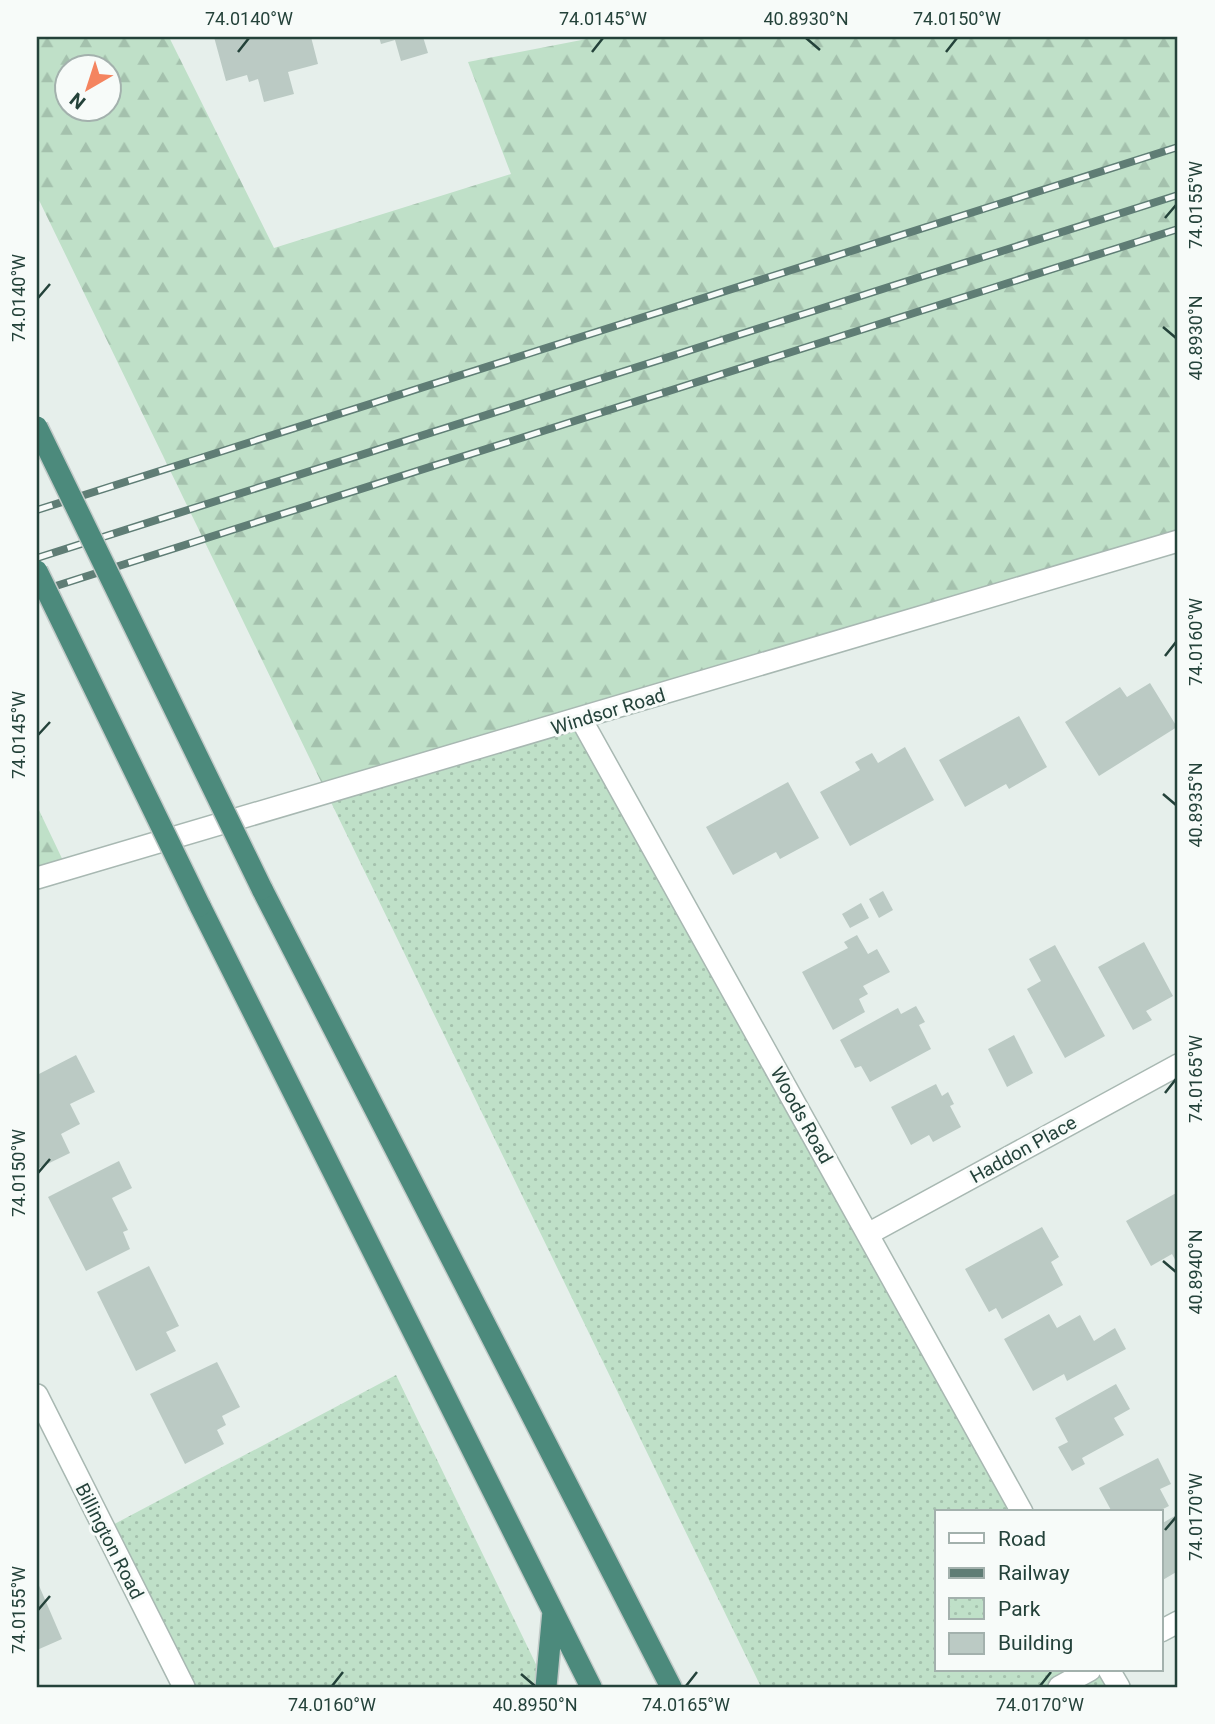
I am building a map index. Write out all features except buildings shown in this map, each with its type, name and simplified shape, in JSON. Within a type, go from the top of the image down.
[{"type":"highway","points":[[37,427],[262,889],[671,1687]]},
{"type":"highway","points":[[37,571],[200,906],[591,1687]]},
{"type":"highway","points":[[546,1687],[553,1611]]},
{"type":"highway","points":[[659,1663],[684,1687]]},
{"type":"street","name":"Windsor Road","points":[[37,878],[1178,541]]},
{"type":"street","name":"Woods Road","points":[[581,719],[1021,1510]]},
{"type":"street","name":"Haddon Place","points":[[868,1234],[1178,1065]]},
{"type":"street","name":"Billington Road","points":[[39,1407],[184,1687]]},
{"type":"street","points":[[1162,1630],[1178,1622]]},
{"type":"street","points":[[1059,1687],[1086,1672]]},
{"type":"green space","points":[[37,37],[169,37],[274,248],[511,174],[468,62],[597,37],[1178,37],[1178,541],[326,792],[37,196]]},
{"type":"green space","points":[[581,719],[1021,1510],[935,1510],[935,1672],[1110,1672],[1119,1687],[761,1687],[326,792]]},
{"type":"green space","points":[[37,806],[67,869],[37,878]]},
{"type":"green space","points":[[396,1375],[547,1687],[184,1687],[105,1529]]},
{"type":"railway","points":[[37,510],[1178,147]]},
{"type":"railway","points":[[37,558],[1178,195]]},
{"type":"railway","points":[[37,592],[1178,229]]}]
